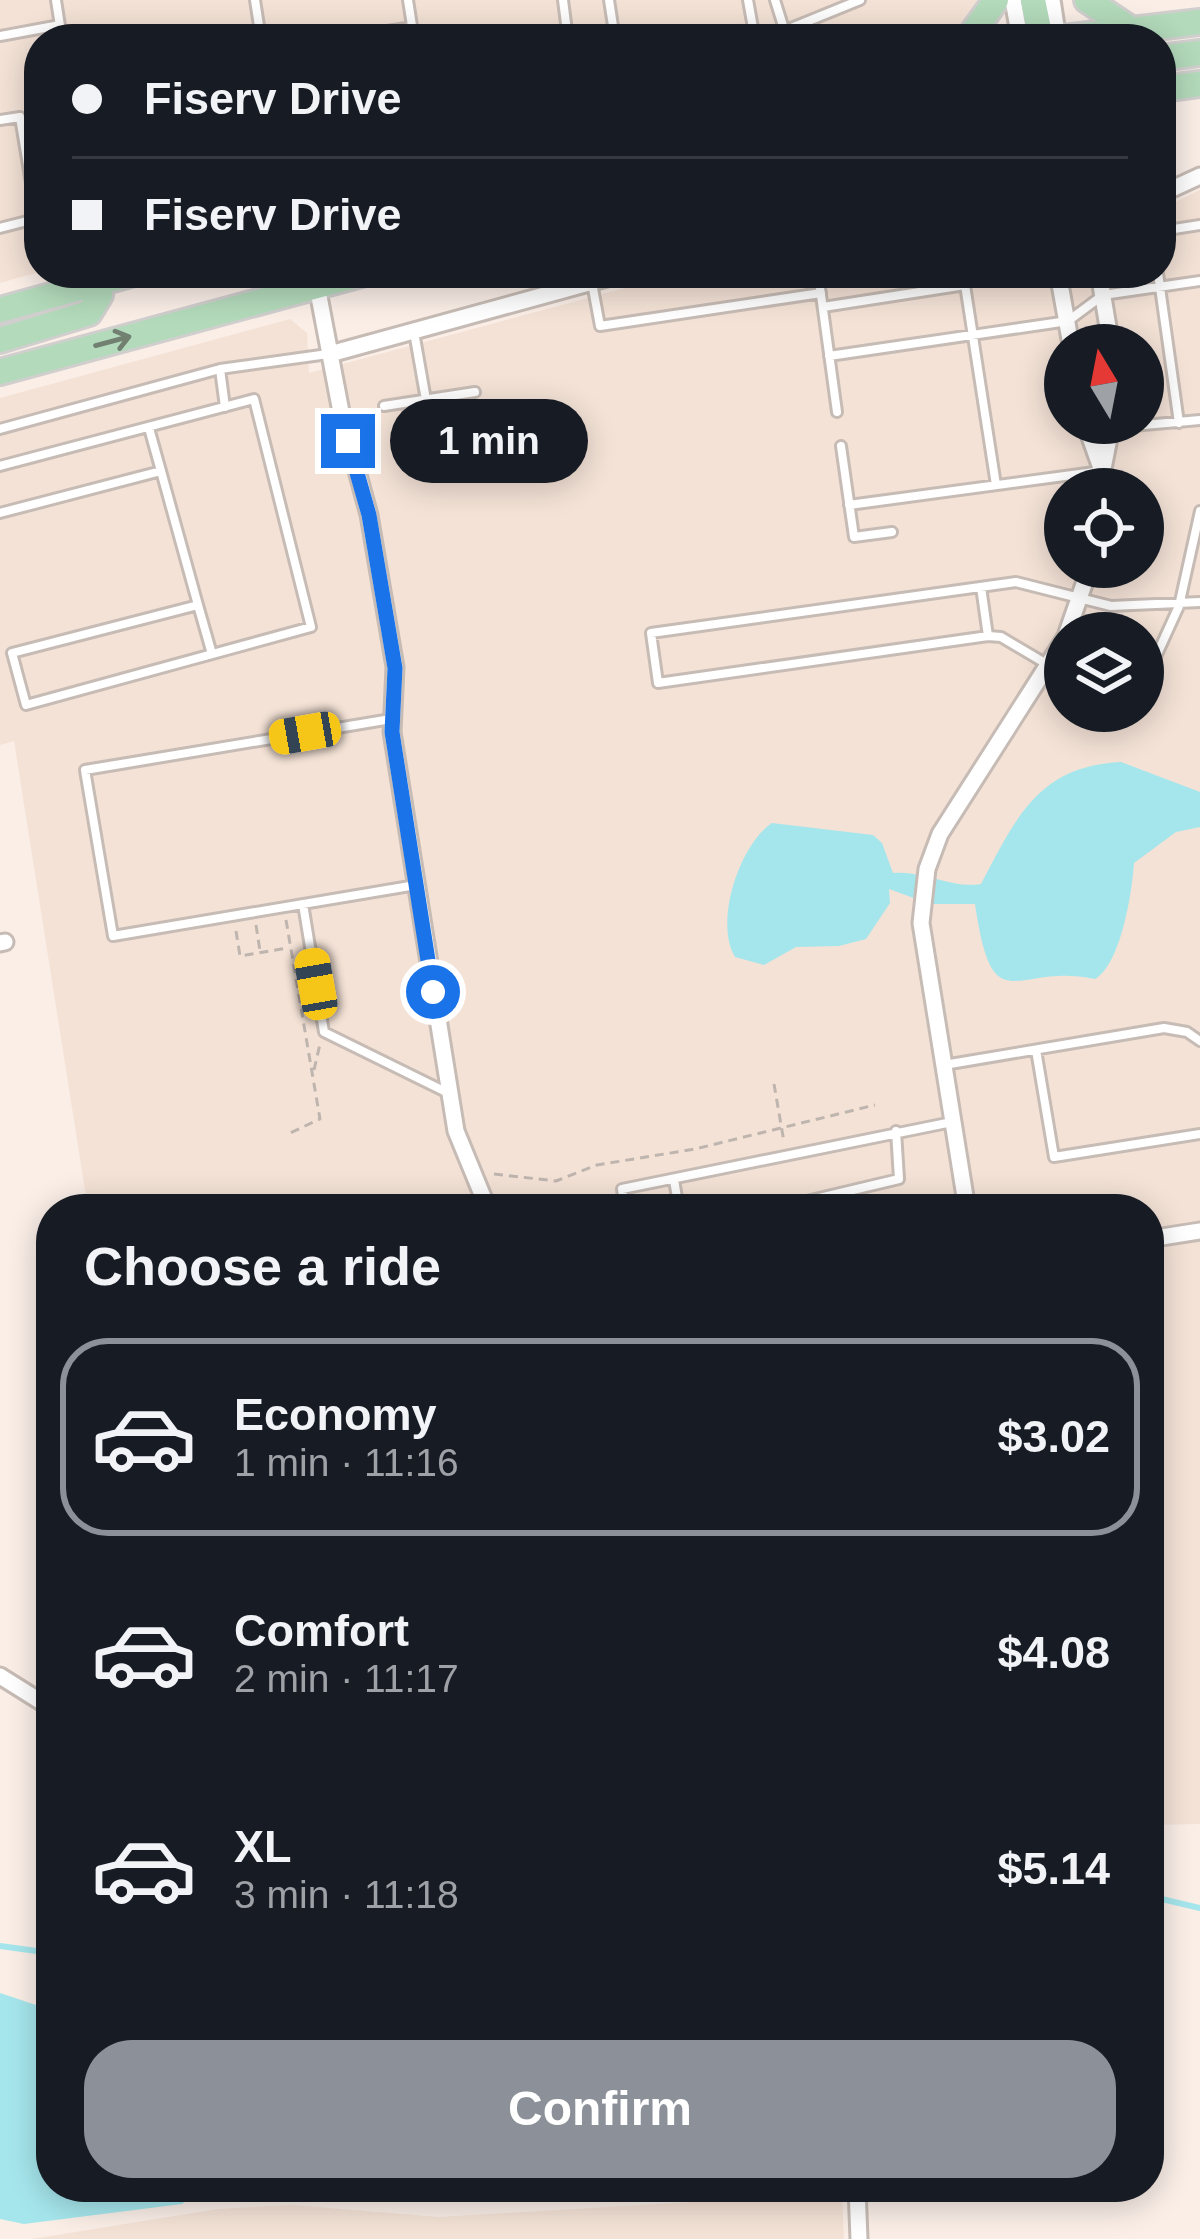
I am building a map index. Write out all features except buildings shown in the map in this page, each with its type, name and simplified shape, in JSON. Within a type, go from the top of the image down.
[{"type":"main road","points":[[1088,0],[1123,24]]},
{"type":"main road","points":[[0,310],[67,288]]},
{"type":"main road","points":[[0,340],[89,314],[99,288]]},
{"type":"main road","points":[[0,372],[290,288]]},
{"type":"street","points":[[319,288],[373,537],[395,668],[393,718],[449,1093],[481,1194]]},
{"type":"street","points":[[330,353],[570,288]]},
{"type":"street","points":[[1061,288],[1068,322]]},
{"type":"street","points":[[1101,288],[1107,324]]},
{"type":"street","points":[[1076,612],[1085,588]]},
{"type":"street","points":[[965,1194],[920,908],[927,869],[949,818],[1044,677]]},
{"type":"street","points":[[1164,1237],[1200,1231]]},
{"type":"street","points":[[0,1676],[36,1699]]},
{"type":"street","points":[[857,2202],[859,2239]]},
{"type":"lane","points":[[797,24],[860,0]]},
{"type":"lane","points":[[0,120],[20,117],[24,140]]},
{"type":"lane","points":[[593,288],[600,326],[821,293]]},
{"type":"lane","points":[[820,288],[837,412]]},
{"type":"lane","points":[[823,307],[946,288]]},
{"type":"lane","points":[[965,288],[996,485]]},
{"type":"lane","points":[[829,356],[1068,322],[1102,295],[1153,288]]},
{"type":"lane","points":[[1160,288],[1179,423]]},
{"type":"lane","points":[[414,331],[426,400]]},
{"type":"lane","points":[[0,429],[220,370],[330,353]]},
{"type":"lane","points":[[220,370],[225,407]]},
{"type":"lane","points":[[384,406],[475,392]]},
{"type":"lane","points":[[0,466],[254,399],[311,627],[26,705],[12,653],[198,605]]},
{"type":"lane","points":[[1164,424],[1200,420]]},
{"type":"lane","points":[[149,428],[212,654]]},
{"type":"lane","points":[[841,446],[854,537],[892,532]]},
{"type":"lane","points":[[0,513],[160,471]]},
{"type":"lane","points":[[849,505],[1044,478]]},
{"type":"lane","points":[[1164,638],[1178,606],[1200,511]]},
{"type":"lane","points":[[1044,663],[1001,637],[988,636],[658,683],[651,633],[1016,582],[1138,608],[1200,602]]},
{"type":"lane","points":[[980,587],[988,636]]},
{"type":"lane","points":[[393,718],[85,770],[113,936],[416,884]]},
{"type":"lane","points":[[303,904],[324,1031],[449,1093]]},
{"type":"lane","points":[[944,1065],[1164,1028],[1187,1032],[1200,1041]]},
{"type":"lane","points":[[1036,1050],[1054,1157],[1200,1134]]},
{"type":"lane","points":[[623,1194],[622,1189],[953,1122]]},
{"type":"lane","points":[[836,1194],[899,1179],[896,1131]]},
{"type":"lane","points":[[674,1180],[676,1194]]},
{"type":"path","points":[[284,907],[320,1119],[288,1134]]},
{"type":"path","points":[[254,912],[261,953]]},
{"type":"path","points":[[233,916],[240,956],[290,948]]},
{"type":"path","points":[[313,1072],[318,1053]]},
{"type":"path","points":[[774,1084],[786,1154]]},
{"type":"path","points":[[470,1168],[489,1175],[506,1172],[556,1181],[597,1166],[695,1149],[875,1105]]},
{"type":"path","points":[[765,1130],[771,1157]]},
{"type":"shaded area","points":[[0,0],[987,0],[972,24],[24,24],[24,276],[0,283]]},
{"type":"shaded area","points":[[1200,190],[1200,1824],[1164,1825],[1164,1194],[86,1194],[14,741],[0,745],[0,398],[290,319],[307,333],[309,373],[625,288],[1176,288],[1176,202]]},
{"type":"shaded area","points":[[691,2202],[842,2202],[844,2239],[32,2239],[218,2209],[292,2205],[439,2217]]},
{"type":"water","points":[[1121,762],[1200,792],[1200,827],[1176,832],[1134,863],[1118,944],[1095,979],[1068,976],[1012,981],[1000,977],[982,942],[975,904],[930,904],[889,889],[890,903],[866,939],[839,946],[796,947],[764,965],[735,957],[727,925],[733,886],[749,848],[772,823],[873,835],[882,843],[893,873],[981,884],[1019,817],[1049,785],[1069,773]]},
{"type":"water","points":[[0,1993],[36,2005],[36,2202],[184,2202],[24,2224],[0,2219]]},
{"type":"waterway","points":[[1164,1900],[1200,1908]]},
{"type":"waterway","points":[[0,1946],[36,1951]]},
{"type":"route","points":[[348,441],[369,515],[395,668],[392,732],[433,992]]}]
